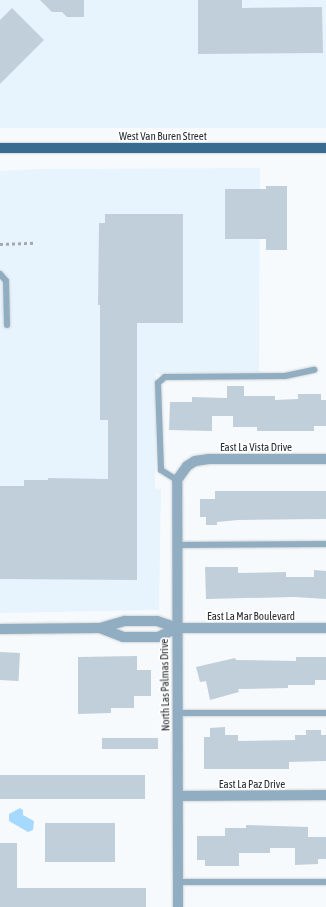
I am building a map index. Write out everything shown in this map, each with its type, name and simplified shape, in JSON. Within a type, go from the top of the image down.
[{"type":"main road","name":"West Van Buren Street","points":[[0,148],[326,148]]},
{"type":"street","name":"East La Vista Drive","points":[[178,480],[187,466],[195,461],[209,459],[326,459]]},
{"type":"street","name":"North Las Palmas Drive","points":[[178,480],[178,907]]},
{"type":"street","name":"East La Mar Boulevard","points":[[0,629],[100,628],[125,621],[157,621],[177,628],[326,628]]},
{"type":"street","name":"East La Mar Boulevard","points":[[100,628],[124,637],[158,637],[177,628]]},
{"type":"street","name":"East La Paz Drive","points":[[178,796],[326,795]]},
{"type":"lane","points":[[0,274],[6,281],[7,325]]},
{"type":"lane","points":[[178,480],[161,470],[158,383],[165,377],[285,376],[314,370]]},
{"type":"lane","points":[[178,545],[326,544]]},
{"type":"lane","points":[[178,713],[326,713]]},
{"type":"lane","points":[[179,882],[326,882]]},
{"type":"path","points":[[0,244],[35,243]]},
{"type":"shaded area","points":[[0,0],[326,0],[326,128],[0,128]]},
{"type":"shaded area","points":[[260,168],[259,372],[156,374],[155,488],[161,489],[159,610],[0,613],[0,171],[39,169]]},
{"type":"water","points":[[20,808],[23,810],[23,815],[34,821],[33,830],[28,832],[9,821],[9,814]]},
{"type":"building","points":[[40,0],[84,0],[84,17],[67,17],[62,12],[52,12]]},
{"type":"building","points":[[198,0],[242,0],[242,8],[322,7],[323,53],[198,54]]},
{"type":"building","points":[[12,8],[44,40],[0,84],[0,20]]},
{"type":"building","points":[[266,186],[287,186],[287,250],[266,250],[266,239],[225,239],[225,189],[266,189]]},
{"type":"building","points":[[105,214],[183,214],[183,323],[137,323],[137,580],[0,579],[0,486],[24,486],[24,480],[48,480],[48,478],[108,479],[108,420],[100,420],[100,305],[98,305],[99,223],[105,223]]},
{"type":"building","points":[[227,386],[244,386],[244,396],[275,396],[275,400],[298,399],[298,394],[321,394],[321,400],[326,400],[326,426],[314,426],[314,431],[257,431],[257,427],[233,427],[233,416],[212,416],[212,431],[169,430],[170,402],[192,402],[192,397],[227,398]]},
{"type":"building","points":[[215,491],[326,491],[326,519],[238,520],[217,522],[217,525],[206,525],[206,517],[200,517],[200,499],[215,499]]},
{"type":"building","points":[[205,567],[238,567],[238,573],[286,572],[286,577],[314,577],[314,570],[326,571],[326,599],[294,597],[206,599]]},
{"type":"building","points":[[0,652],[20,653],[19,681],[0,680]]},
{"type":"building","points":[[137,656],[137,670],[151,670],[151,696],[134,696],[134,708],[111,708],[111,713],[78,714],[78,657]]},
{"type":"building","points":[[296,657],[326,657],[326,680],[315,680],[315,685],[288,685],[288,688],[238,689],[239,692],[210,700],[206,681],[200,682],[196,667],[235,658],[236,660],[296,661]]},
{"type":"building","points":[[225,727],[225,735],[238,735],[238,741],[295,740],[295,735],[306,735],[306,730],[321,730],[321,735],[326,735],[326,761],[289,762],[289,769],[204,769],[204,737],[210,737],[210,728]]},
{"type":"building","points":[[102,738],[158,738],[158,749],[102,749]]},
{"type":"building","points":[[0,775],[145,775],[145,799],[0,799]]},
{"type":"building","points":[[45,823],[115,823],[115,862],[45,862]]},
{"type":"building","points":[[246,825],[308,827],[308,837],[326,837],[326,859],[318,859],[318,864],[295,865],[295,848],[270,848],[270,853],[239,853],[239,866],[205,866],[205,860],[197,860],[197,836],[225,836],[225,828],[246,828]]},
{"type":"building","points":[[0,843],[17,843],[17,888],[146,888],[146,907],[0,907]]}]
